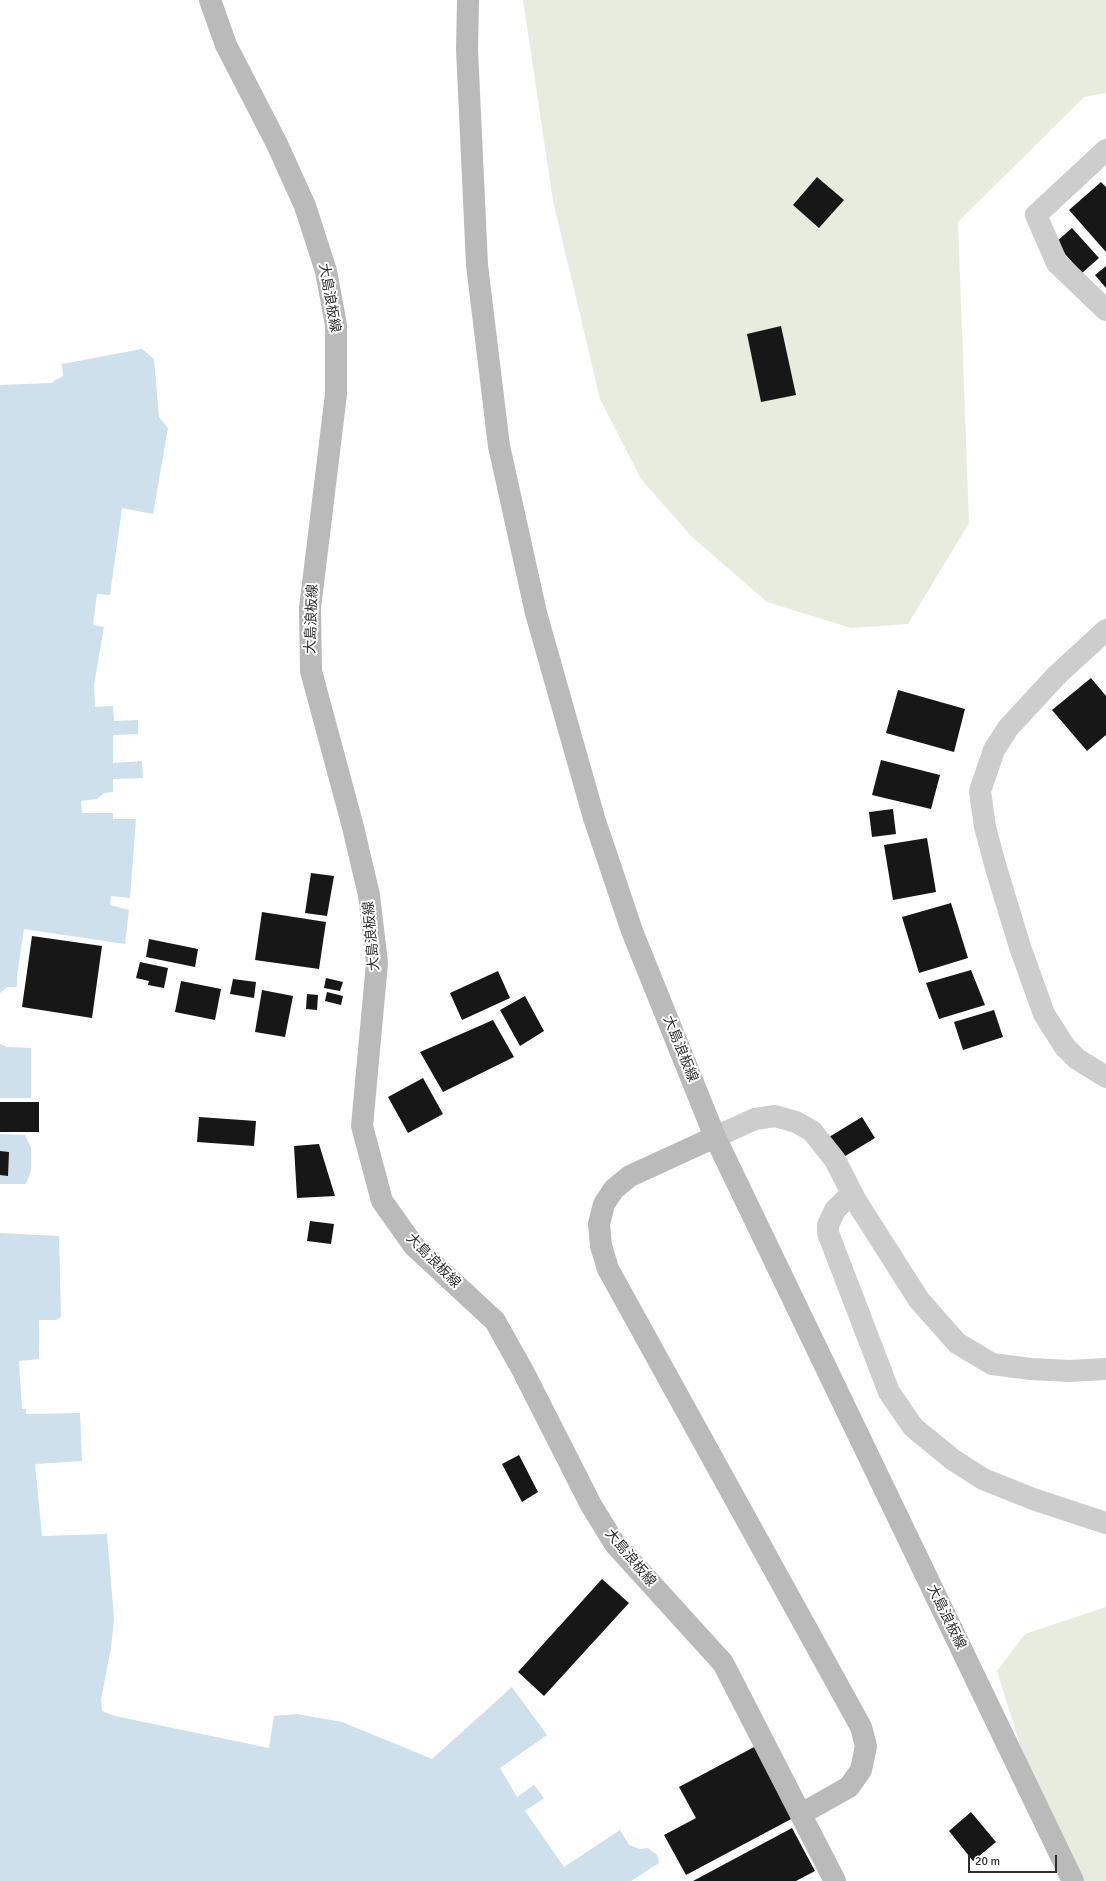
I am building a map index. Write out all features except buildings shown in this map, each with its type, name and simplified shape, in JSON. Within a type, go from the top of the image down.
[{"type":"main road","name":"大島浪板線","points":[[210,0],[226,45],[277,144],[305,206],[326,271],[336,325],[336,394],[310,608],[311,671],[353,826],[369,895],[378,963],[362,1126],[382,1201],[414,1246],[495,1321],[523,1371],[591,1505],[615,1544],[723,1663],[835,1881]]},
{"type":"main road","name":"大島浪板線","points":[[468,0],[467,49],[477,265],[499,446],[536,613],[594,818],[632,931],[715,1137],[1073,1881]]},
{"type":"main road","points":[[715,1137],[630,1176],[614,1189],[604,1204],[599,1224],[601,1246],[608,1269],[862,1727],[866,1746],[861,1770],[857,1776],[849,1787],[801,1814]]},
{"type":"street","points":[[1106,150],[1036,215],[1057,263],[1106,310]]},
{"type":"street","points":[[1106,630],[1057,675],[1008,728],[994,750],[980,791],[985,827],[996,868],[1020,947],[1044,1014],[1065,1047],[1077,1059],[1106,1077]]},
{"type":"street","points":[[715,1137],[755,1119],[775,1116],[796,1122],[812,1131],[835,1160],[852,1192],[919,1300],[957,1343],[992,1364],[1046,1370],[1106,1369]]},
{"type":"street","points":[[852,1192],[835,1210],[828,1225],[828,1233],[889,1392],[913,1427],[932,1444],[966,1469],[983,1479],[1033,1500],[1106,1523]]},
{"type":"shaded area","points":[[523,0],[1106,0],[1106,93],[1084,97],[958,222],[969,523],[908,624],[851,628],[767,602],[692,537],[641,479],[600,399],[553,201]]},
{"type":"shaded area","points":[[1106,1607],[1106,1881],[1071,1881],[1029,1774],[997,1671],[1025,1634]]},
{"type":"water","points":[[142,349],[154,359],[159,417],[168,428],[153,514],[122,508],[110,595],[97,594],[93,625],[104,627],[94,685],[95,707],[113,706],[114,721],[138,720],[138,734],[113,735],[113,763],[142,761],[143,778],[113,779],[113,792],[104,793],[97,799],[81,801],[82,813],[113,813],[113,819],[136,819],[130,898],[111,896],[110,905],[129,910],[125,944],[24,929],[17,976],[17,987],[7,987],[0,993],[0,385],[51,383],[63,376],[62,364]]},
{"type":"water","points":[[0,1044],[7,1047],[31,1048],[31,1098],[0,1098]]},
{"type":"water","points":[[0,1134],[25,1135],[31,1148],[31,1171],[26,1184],[0,1184]]},
{"type":"water","points":[[0,1233],[59,1236],[61,1317],[56,1320],[39,1320],[39,1359],[19,1361],[22,1409],[26,1409],[26,1414],[80,1413],[82,1461],[35,1464],[42,1536],[107,1534],[114,1619],[111,1648],[101,1699],[102,1711],[115,1716],[269,1748],[274,1716],[297,1714],[342,1722],[432,1759],[512,1687],[547,1735],[500,1768],[517,1797],[534,1785],[544,1798],[525,1811],[564,1867],[620,1830],[629,1845],[640,1849],[648,1848],[657,1855],[659,1863],[631,1881],[0,1881]]}]
